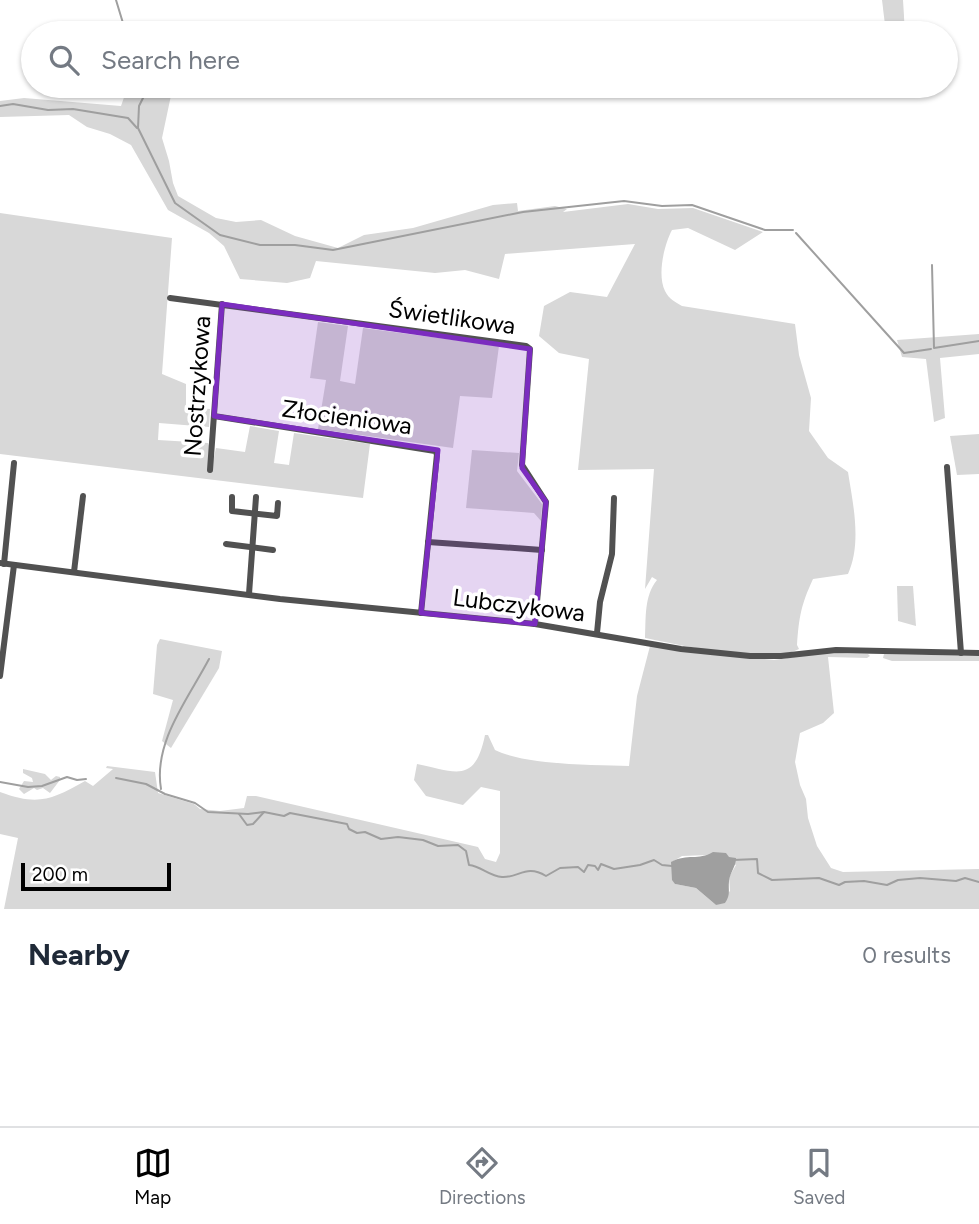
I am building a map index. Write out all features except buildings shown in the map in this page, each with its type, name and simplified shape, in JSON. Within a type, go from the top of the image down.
[{"type":"street","name":"Świetlikowa","points":[[170,298],[526,346],[531,353],[522,465],[546,502],[535,624]]},
{"type":"street","name":"Nostrzykowa","points":[[211,470],[222,304]]},
{"type":"street","name":"Złocieniowa","points":[[214,416],[435,451],[437,454],[421,613]]},
{"type":"street","name":"Lubczykowa","points":[[14,463],[2,563],[249,594],[535,624],[681,649],[769,657],[836,650],[979,653]]},
{"type":"street","points":[[947,467],[961,653]]},
{"type":"street","points":[[74,572],[83,496]]},
{"type":"street","points":[[232,497],[232,511],[254,514],[276,516],[278,503]]},
{"type":"street","points":[[249,594],[256,498]]},
{"type":"street","points":[[597,633],[600,603],[612,554],[614,498]]},
{"type":"street","points":[[428,542],[541,550]]},
{"type":"street","points":[[226,544],[273,550]]},
{"type":"street","points":[[0,676],[4,611],[14,565]]},
{"type":"highlighted area","points":[[222,304],[530,349],[522,468],[546,502],[535,624],[421,613],[438,450],[214,416]]},
{"type":"shaded area","points":[[882,0],[903,0],[904,21],[885,21]]},
{"type":"shaded area","points":[[24,98],[121,106],[124,98],[170,98],[162,138],[178,196],[216,218],[236,222],[261,220],[295,236],[338,248],[364,235],[413,228],[493,205],[517,203],[518,211],[555,206],[567,209],[563,212],[628,204],[658,209],[693,208],[763,232],[735,250],[688,228],[672,230],[664,252],[662,277],[667,294],[682,306],[795,324],[799,355],[811,398],[809,431],[828,458],[848,472],[855,537],[855,549],[848,574],[813,579],[801,611],[797,645],[799,649],[767,655],[746,654],[701,649],[645,638],[648,600],[657,580],[652,577],[645,589],[654,469],[578,470],[589,359],[559,353],[539,336],[544,306],[570,292],[607,297],[635,244],[505,254],[499,279],[465,270],[435,273],[316,261],[310,278],[287,283],[240,279],[224,246],[209,233],[168,210],[131,145],[110,134],[87,127],[69,115],[0,117],[0,101]]},
{"type":"shaded area","points":[[0,213],[172,238],[162,374],[186,384],[186,407],[210,409],[209,427],[159,423],[158,440],[208,443],[214,457],[216,448],[245,452],[250,426],[279,431],[274,463],[289,465],[294,433],[370,444],[363,498],[0,454]]},
{"type":"shaded area","points":[[318,322],[348,326],[340,381],[355,384],[363,328],[499,346],[492,398],[460,396],[453,448],[318,429],[326,380],[310,378]]},
{"type":"shaded area","points":[[979,334],[979,354],[940,358],[945,418],[934,422],[926,359],[902,357],[897,340]]},
{"type":"shaded area","points":[[979,434],[979,474],[957,475],[950,436]]},
{"type":"shaded area","points":[[472,450],[519,453],[517,471],[542,504],[541,521],[534,513],[466,508]]},
{"type":"shaded area","points":[[897,586],[913,586],[916,626],[898,621]]},
{"type":"shaded area","points":[[160,639],[222,651],[219,668],[171,748],[162,741],[173,700],[153,694],[157,645]]},
{"type":"shaded area","points":[[650,646],[774,660],[822,653],[868,654],[870,656],[867,658],[828,657],[834,713],[823,723],[800,733],[795,762],[817,846],[831,868],[843,872],[979,869],[979,909],[4,909],[18,838],[0,834],[0,792],[35,800],[53,797],[85,781],[93,786],[113,769],[106,768],[107,766],[155,772],[158,793],[194,804],[200,809],[220,811],[244,808],[247,796],[256,796],[478,847],[485,859],[496,862],[500,853],[500,791],[481,787],[463,805],[426,796],[414,780],[417,764],[462,771],[476,761],[485,735],[488,735],[495,750],[524,759],[629,766],[637,696]],"holes":[[[708,855],[736,865],[729,877],[730,891],[716,905],[696,888],[675,884],[672,862],[682,856]]]},
{"type":"shaded area","points":[[884,654],[979,656],[979,661],[892,661],[883,658]]},
{"type":"shaded area","points":[[23,769],[45,774],[51,780],[56,776],[60,777],[60,780],[50,793],[43,788],[34,788],[24,794],[19,789],[24,781],[33,782],[32,778],[23,773]]},
{"type":"shaded area","points":[[713,852],[726,853],[729,857],[736,858],[728,897],[725,903],[716,905],[696,888],[675,884],[672,880],[671,862]]},
{"type":"waterway","points":[[116,0],[122,21]]},
{"type":"waterway","points":[[143,98],[139,106],[138,128],[175,203],[220,235],[260,245],[295,245],[333,250],[523,212],[624,201],[662,206],[692,205],[765,230],[793,230]]},
{"type":"waterway","points":[[0,106],[13,104],[48,110],[73,109],[128,118],[137,128]]},
{"type":"waterway","points":[[796,233],[904,353],[931,349]]},
{"type":"waterway","points":[[932,265],[934,348],[979,341]]},
{"type":"waterway","points":[[161,789],[162,754],[167,738],[182,705],[209,659]]},
{"type":"waterway","points":[[0,782],[28,787],[42,786],[67,777],[86,779]]},
{"type":"waterway","points":[[116,778],[146,784],[165,794],[195,803],[208,812],[264,812],[284,816],[290,813],[347,824],[349,829],[357,833],[365,832],[381,839],[398,837],[423,840],[438,846],[458,845],[466,851],[469,865],[502,877],[528,871],[546,876],[560,868],[578,867],[584,872],[588,865],[595,866],[598,870],[601,864],[614,869],[654,860],[662,865],[672,866]]},
{"type":"waterway","points":[[239,814],[247,825],[253,824],[264,812]]},
{"type":"waterway","points":[[733,860],[757,859],[758,873],[772,880],[819,878],[839,885],[864,881],[887,885],[898,880],[920,878],[956,881],[965,878],[979,882]]}]
